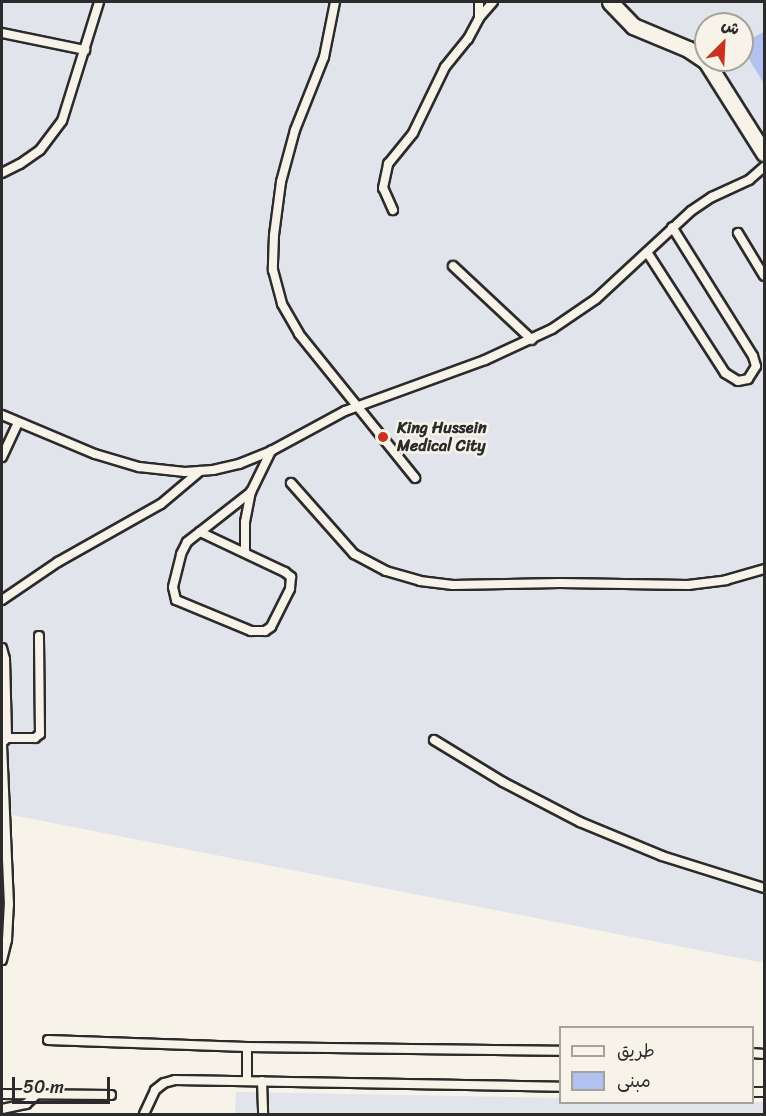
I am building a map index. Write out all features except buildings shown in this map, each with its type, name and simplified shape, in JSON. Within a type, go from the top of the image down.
[{"type":"street","points":[[610,2],[633,26],[688,49],[706,62],[765,153]]},
{"type":"lane","points":[[2,173],[40,150],[56,132],[67,110],[99,2]]},
{"type":"lane","points":[[335,2],[324,57],[296,130],[281,182],[273,243],[273,270],[276,287],[289,320],[415,478]]},
{"type":"lane","points":[[479,2],[479,18]]},
{"type":"lane","points":[[393,210],[383,188],[388,164],[413,133],[439,77],[468,39],[479,18],[493,2]]},
{"type":"lane","points":[[2,33],[85,50]]},
{"type":"lane","points":[[2,415],[124,464],[154,469],[200,471],[239,464],[271,451],[315,425],[358,405],[532,340],[596,299],[672,227],[701,204],[749,180],[765,167]]},
{"type":"lane","points":[[647,252],[725,373],[738,381],[752,376],[756,366],[753,356],[672,227]]},
{"type":"lane","points":[[738,233],[765,276]]},
{"type":"lane","points":[[453,266],[532,340]]},
{"type":"lane","points":[[2,457],[18,422]]},
{"type":"lane","points":[[245,552],[246,522],[251,492],[271,451]]},
{"type":"lane","points":[[2,600],[58,562],[161,504],[200,471]]},
{"type":"lane","points":[[291,483],[354,554],[386,571],[420,581],[453,585],[560,583],[688,585],[726,580],[765,569]]},
{"type":"lane","points":[[200,532],[285,572],[292,581],[270,627],[258,633],[180,603],[174,596],[173,587],[183,548],[200,532],[251,492]]},
{"type":"lane","points":[[7,738],[35,738],[40,734],[39,636]]},
{"type":"lane","points":[[2,648],[5,659],[7,738],[2,745],[9,922],[2,960]]},
{"type":"lane","points":[[434,740],[502,782],[580,822],[662,856],[765,888]]},
{"type":"lane","points":[[48,1040],[247,1047],[559,1051]]},
{"type":"lane","points":[[247,1047],[247,1081]]},
{"type":"lane","points":[[144,1114],[155,1090],[170,1081],[559,1087]]},
{"type":"lane","points":[[262,1081],[263,1114]]},
{"type":"lane","points":[[2,1094],[111,1095]]},
{"type":"lane","points":[[2,1109],[26,1104],[35,1096]]},
{"type":"shaded area","name":"King Hussein Medical City","points":[[2,2],[764,2],[764,960],[759,962],[2,813]]},
{"type":"shaded area","points":[[236,1092],[559,1098],[559,1104],[754,1104],[754,1102],[764,1102],[764,1114],[235,1114]]},
{"type":"place","name":"King Hussein Medical City","points":[[383,437]]}]
